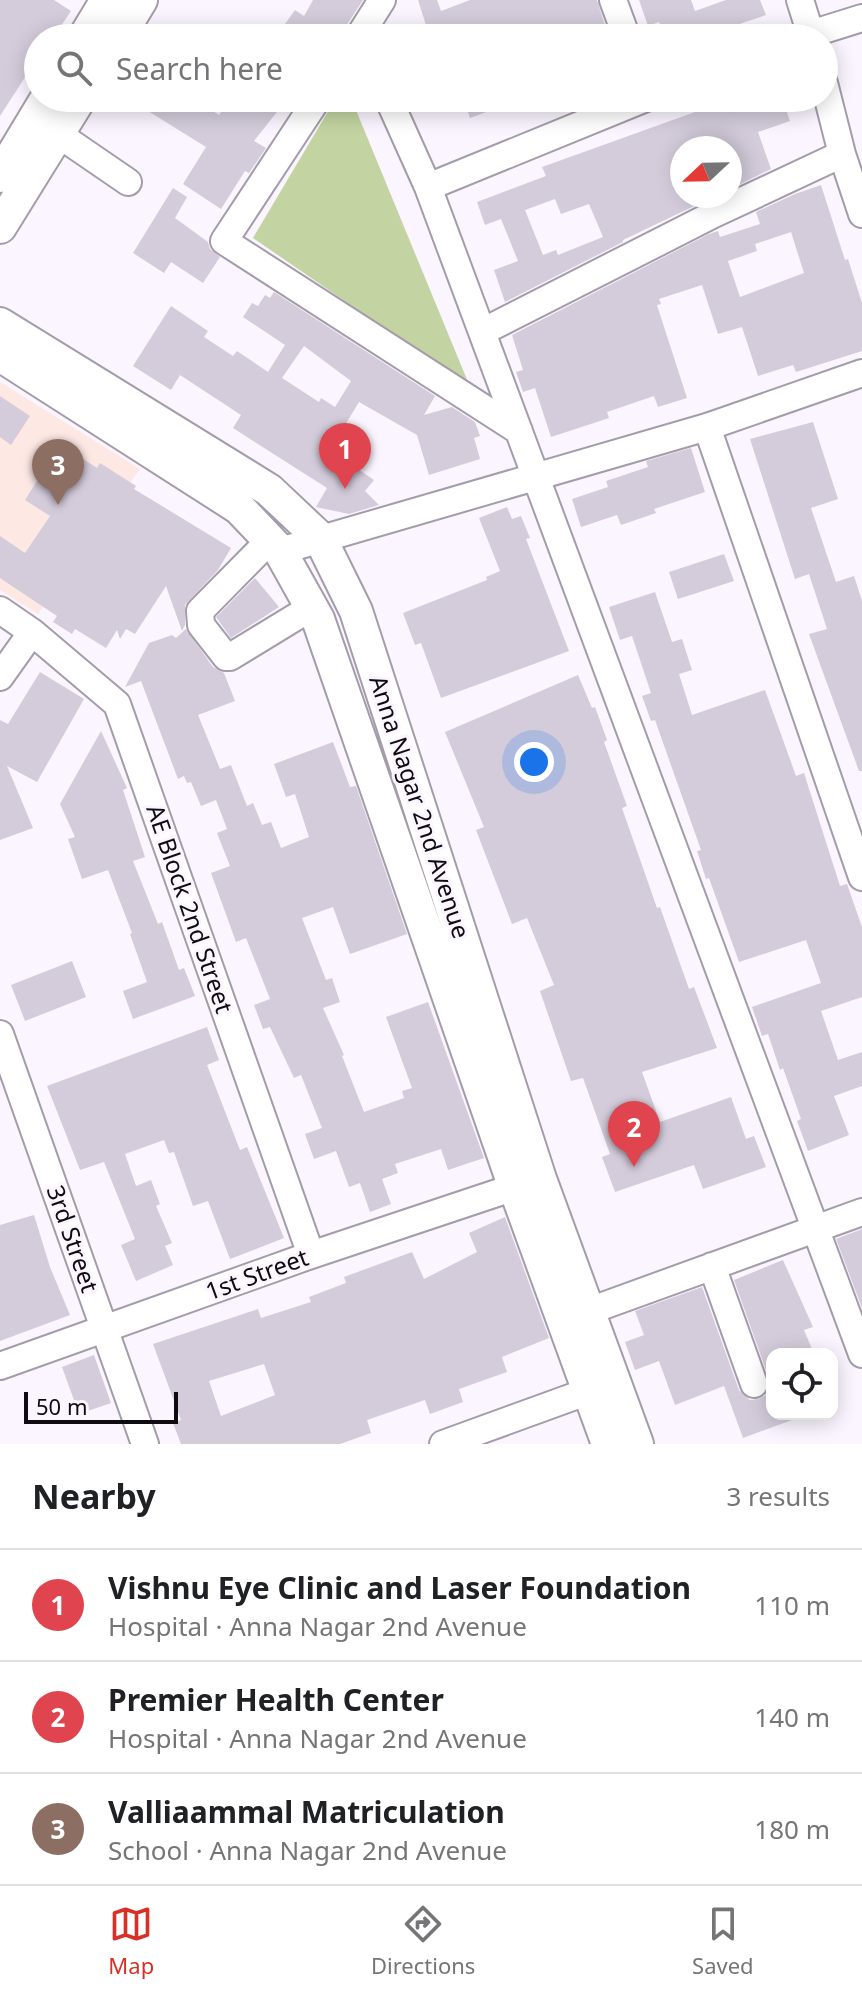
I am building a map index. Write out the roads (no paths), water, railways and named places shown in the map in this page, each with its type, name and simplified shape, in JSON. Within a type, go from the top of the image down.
[{"type":"main road","points":[[92,24],[107,0]]},
{"type":"main road","points":[[126,24],[141,0]]},
{"type":"main road","points":[[0,176],[39,112]]},
{"type":"main road","points":[[0,227],[71,112]]},
{"type":"main road","name":"Anna Nagar 2nd Avenue","points":[[0,324],[269,490],[320,538],[356,611],[589,1391],[608,1444]]},
{"type":"main road","name":"Anna Nagar 2nd Avenue","points":[[0,355],[239,508],[275,545],[312,607],[528,1184],[589,1311],[637,1444]]},
{"type":"street","points":[[368,24],[382,0]]},
{"type":"street","points":[[613,0],[622,24]]},
{"type":"street","points":[[800,0],[805,24]]},
{"type":"street","points":[[838,26],[862,18]]},
{"type":"street","points":[[309,112],[224,241],[519,431]]},
{"type":"street","points":[[394,112],[428,187],[862,1354]]},
{"type":"street","points":[[428,187],[612,112]]},
{"type":"street","points":[[831,112],[862,214]]},
{"type":"street","points":[[58,134],[128,182]]},
{"type":"street","points":[[482,332],[714,214],[842,154]]},
{"type":"street","points":[[312,607],[230,657],[226,657],[201,625],[200,611],[275,545],[320,538],[707,427],[862,373]]},
{"type":"street","points":[[707,427],[862,877]]},
{"type":"street","name":"AE Block 2nd Street","points":[[0,610],[32,632],[117,704],[311,1255]]},
{"type":"street","points":[[0,677],[32,632]]},
{"type":"street","name":"3rd Street","points":[[0,1034],[145,1444]]},
{"type":"street","name":"1st Street","points":[[0,1366],[311,1255],[528,1184]]},
{"type":"street","points":[[589,1311],[862,1212]]},
{"type":"street","points":[[712,1266],[754,1384]]},
{"type":"street","points":[[443,1444],[589,1391]]},
{"type":"place","name":"Vishnu Eye Clinic and Laser Foundation","points":[[345,489]]},
{"type":"place","name":"Valliaammal Matriculation","points":[[58,505]]},
{"type":"place","name":"Premier Health Center","points":[[634,1167]]}]
